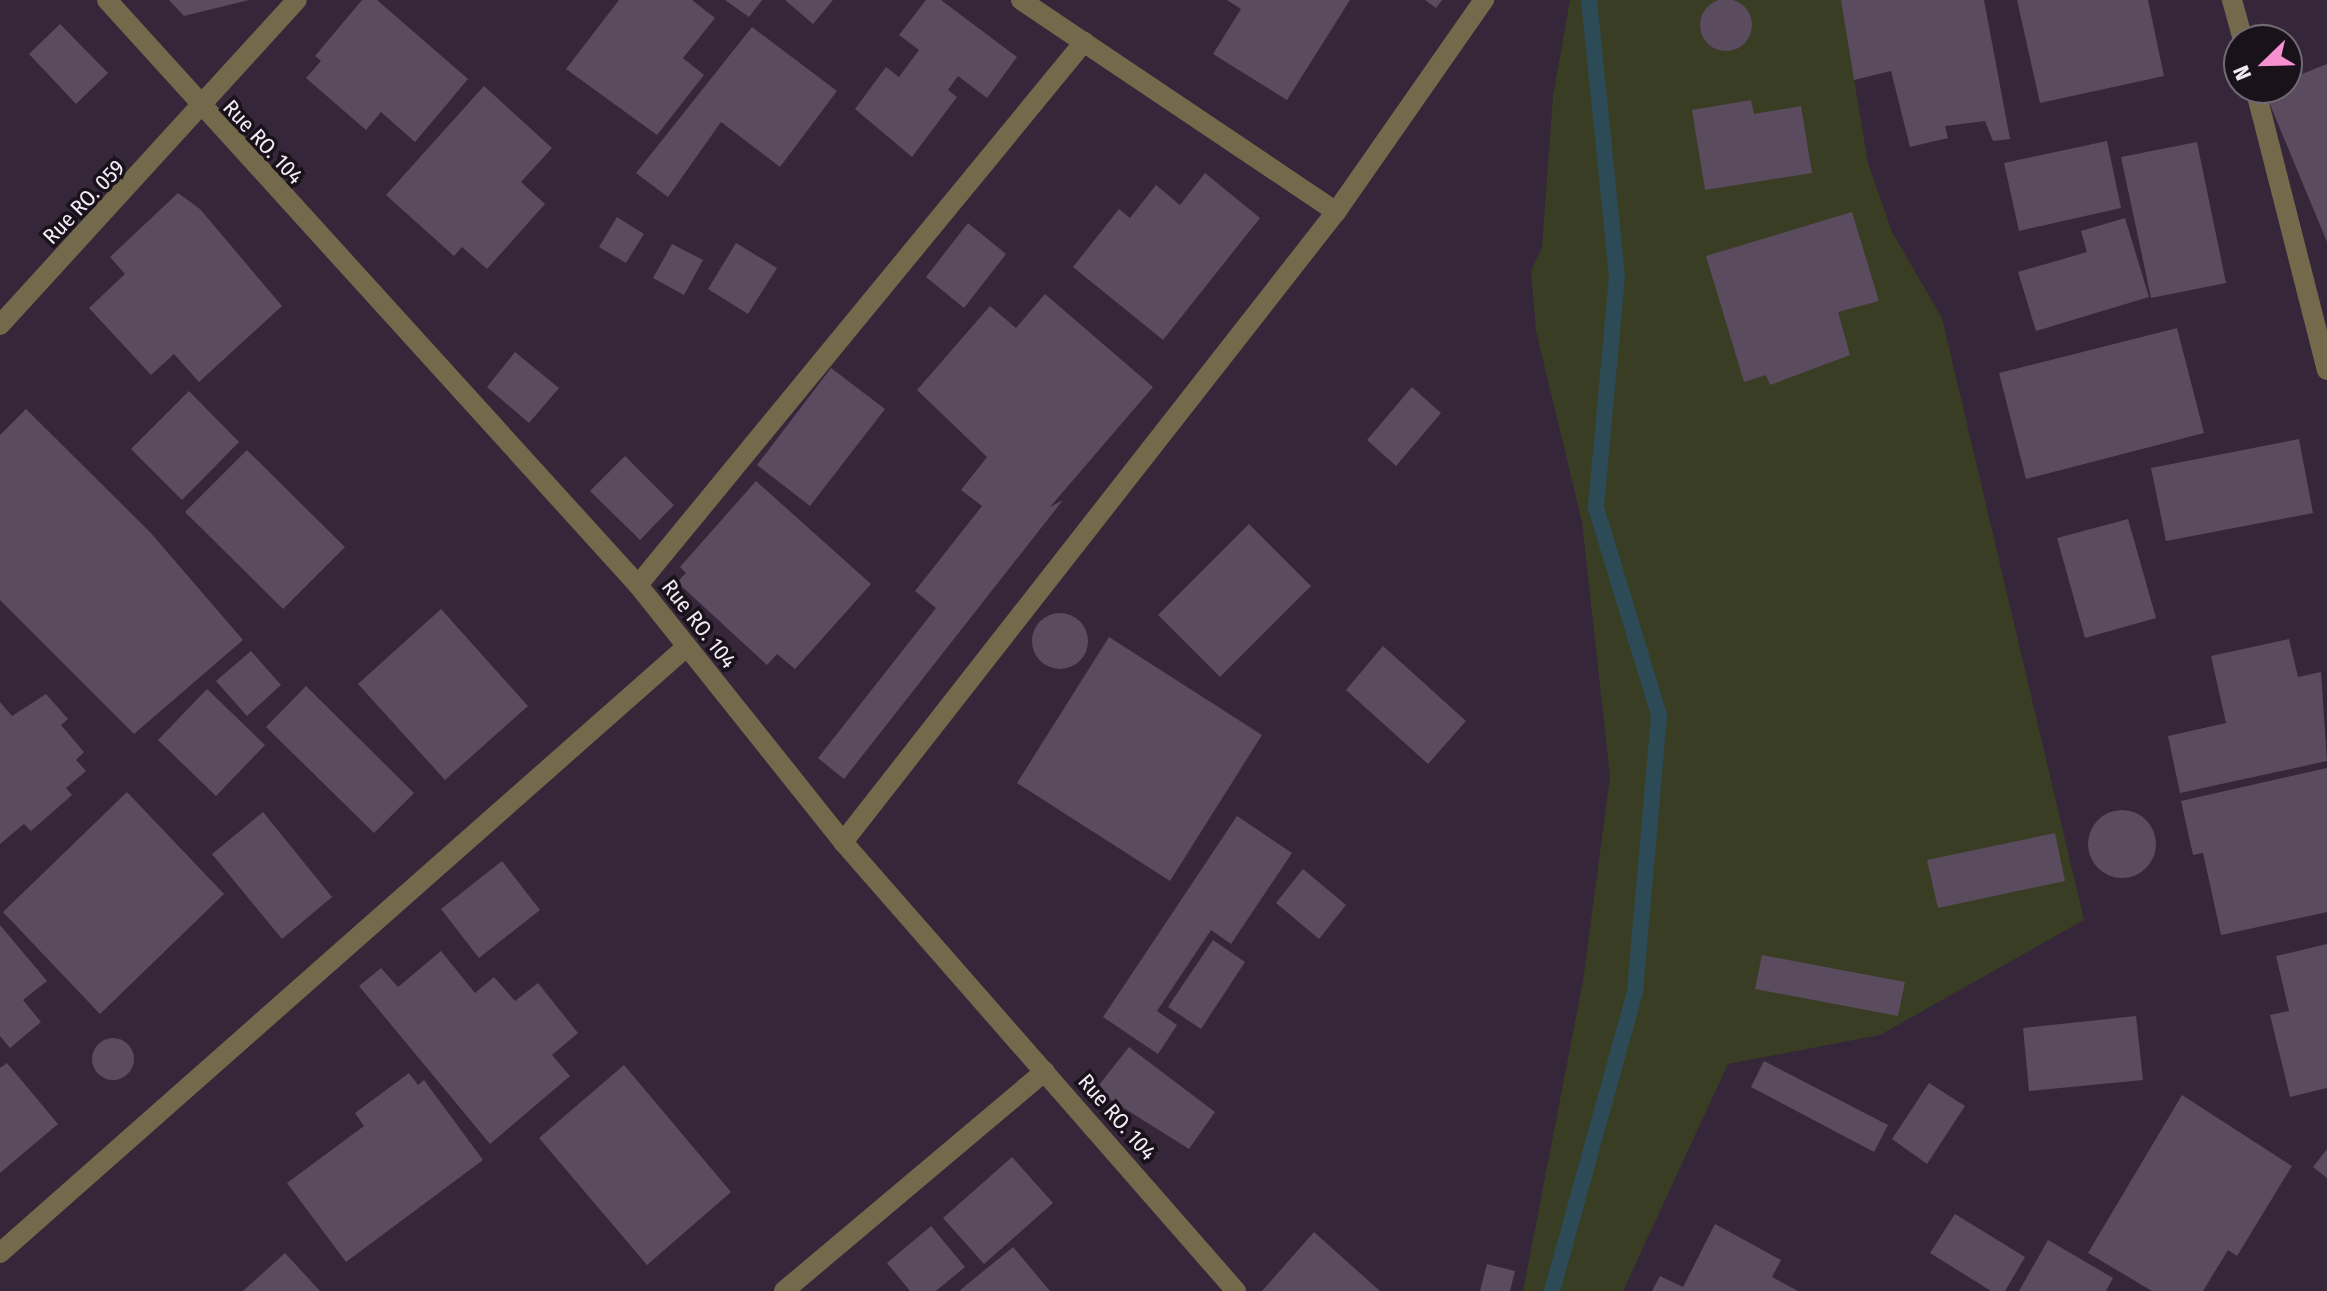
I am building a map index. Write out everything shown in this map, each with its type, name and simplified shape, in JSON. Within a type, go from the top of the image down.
[{"type":"street","name":"Rue RO. 104","points":[[107,0],[202,112],[638,585],[685,648],[843,842],[1236,1291]]},
{"type":"street","name":"Rue RO. 059","points":[[0,325],[202,112],[297,0]]},
{"type":"street","points":[[1021,0],[1336,212]]},
{"type":"street","points":[[843,842],[1336,212],[1484,0]]},
{"type":"street","points":[[2232,0],[2239,24]]},
{"type":"street","points":[[638,585],[1084,42]]},
{"type":"street","points":[[2260,104],[2318,294],[2327,370]]},
{"type":"street","points":[[0,1253],[685,648]]},
{"type":"street","points":[[784,1291],[1045,1071]]},
{"type":"green space","points":[[1570,0],[1841,0],[1868,163],[1892,232],[1942,318],[2084,920],[1880,1035],[1728,1064],[1623,1291],[1523,1291],[1583,981],[1610,777],[1582,522],[1536,331],[1531,271],[1542,247],[1553,96]]},
{"type":"building","points":[[1726,-1],[1744,7],[1752,25],[1744,43],[1726,51],[1708,43],[1700,25],[1708,7]]},
{"type":"building","points":[[169,0],[249,0],[184,16]]},
{"type":"building","points":[[362,0],[377,0],[468,79],[415,142],[381,112],[366,130],[306,78],[321,61],[315,56]]},
{"type":"building","points":[[619,0],[692,0],[715,18],[683,58],[704,75],[657,135],[566,69]]},
{"type":"building","points":[[725,0],[762,0],[749,17]]},
{"type":"building","points":[[785,0],[833,0],[813,24]]},
{"type":"building","points":[[926,0],[941,0],[1017,57],[987,98],[958,76],[948,90],[957,97],[912,157],[855,109],[886,67],[899,77],[919,50],[899,35]]},
{"type":"building","points":[[1227,0],[1350,0],[1287,100],[1213,54],[1241,9]]},
{"type":"building","points":[[1425,0],[1442,0],[1436,8]]},
{"type":"building","points":[[1841,0],[1984,0],[2010,139],[1993,141],[1985,121],[1945,126],[1948,138],[1910,147],[1891,71],[1854,80]]},
{"type":"building","points":[[2017,0],[2148,0],[2164,76],[2040,103]]},
{"type":"building","points":[[60,24],[108,73],[76,104],[29,54]]},
{"type":"building","points":[[752,27],[837,91],[780,167],[721,122],[668,197],[636,173]]},
{"type":"building","points":[[2327,64],[2327,242],[2270,104],[2303,104],[2303,74]]},
{"type":"building","points":[[484,86],[552,148],[521,182],[545,204],[487,269],[462,247],[454,256],[386,195]]},
{"type":"building","points":[[1751,100],[1754,114],[1801,106],[1812,173],[1705,190],[1692,110]]},
{"type":"building","points":[[2107,141],[2121,208],[2019,231],[2004,163]]},
{"type":"building","points":[[2197,142],[2226,283],[2151,298],[2121,157]]},
{"type":"building","points":[[1205,173],[1260,218],[1163,340],[1073,267],[1119,209],[1130,218],[1156,185],[1180,205]]},
{"type":"building","points":[[178,193],[200,209],[282,306],[199,382],[174,354],[151,375],[89,308],[125,274],[110,257]]},
{"type":"building","points":[[1852,212],[1879,301],[1838,312],[1850,355],[1770,385],[1766,375],[1744,382],[1706,256]]},
{"type":"building","points":[[617,217],[644,234],[626,263],[599,247]]},
{"type":"building","points":[[2125,218],[2149,297],[2036,331],[2018,272],[2087,252],[2081,231]]},
{"type":"building","points":[[968,223],[1006,254],[964,308],[926,277]]},
{"type":"building","points":[[736,243],[777,268],[748,314],[708,289]]},
{"type":"building","points":[[672,244],[703,260],[684,295],[653,278]]},
{"type":"building","points":[[1045,294],[1153,387],[1050,507],[1063,500],[844,779],[818,758],[936,608],[915,591],[982,506],[961,490],[987,457],[917,390],[990,306],[1016,328]]},
{"type":"building","points":[[2177,328],[2204,433],[2026,479],[1999,373]]},
{"type":"building","points":[[515,352],[559,388],[529,423],[487,387]]},
{"type":"building","points":[[831,368],[885,409],[810,506],[757,465]]},
{"type":"building","points":[[1412,387],[1441,413],[1396,466],[1367,440]]},
{"type":"building","points":[[189,391],[239,442],[182,500],[131,449]]},
{"type":"building","points":[[26,409],[150,532],[243,640],[134,734],[0,600],[0,435]]},
{"type":"building","points":[[2299,439],[2313,513],[2166,541],[2151,468]]},
{"type":"building","points":[[247,450],[345,547],[283,609],[185,512]]},
{"type":"building","points":[[625,456],[674,505],[640,540],[590,491]]},
{"type":"building","points":[[756,481],[871,584],[795,669],[777,654],[767,665],[677,582],[686,573],[680,567]]},
{"type":"building","points":[[2128,519],[2156,618],[2085,638],[2057,538]]},
{"type":"building","points":[[1249,524],[1311,586],[1220,677],[1158,615]]},
{"type":"building","points":[[441,609],[528,706],[445,780],[358,684]]},
{"type":"building","points":[[1060,613],[1080,621],[1088,641],[1080,661],[1060,669],[1040,661],[1032,641],[1040,621]]},
{"type":"building","points":[[1109,637],[1262,735],[1170,881],[1017,783]]},
{"type":"building","points":[[2289,639],[2298,677],[2321,672],[2327,761],[2180,793],[2168,736],[2226,723],[2211,656]]},
{"type":"building","points":[[1383,646],[1466,721],[1428,764],[1346,690]]},
{"type":"building","points":[[251,651],[281,685],[247,716],[216,681]]},
{"type":"building","points":[[306,686],[414,793],[374,833],[266,727]]},
{"type":"building","points":[[207,689],[265,745],[216,796],[158,740]]},
{"type":"building","points":[[46,694],[68,719],[61,725],[84,752],[76,760],[86,771],[66,788],[72,795],[31,831],[24,824],[0,844],[0,702],[12,716]]},
{"type":"building","points":[[2327,768],[2327,912],[2221,935],[2203,853],[2193,855],[2181,801]]},
{"type":"building","points":[[127,792],[224,894],[100,1014],[3,912]]},
{"type":"building","points":[[2122,810],[2146,820],[2156,844],[2146,868],[2122,878],[2098,868],[2088,844],[2098,820]]},
{"type":"building","points":[[263,812],[332,897],[282,939],[212,854]]},
{"type":"building","points":[[1237,816],[1292,853],[1231,944],[1211,930],[1157,1011],[1177,1025],[1158,1054],[1103,1017]]},
{"type":"building","points":[[2055,833],[2065,881],[1938,908],[1927,860]]},
{"type":"building","points":[[502,861],[540,910],[479,958],[441,909]]},
{"type":"building","points":[[1303,869],[1346,905],[1319,939],[1276,903]]},
{"type":"building","points":[[0,925],[47,981],[23,1000],[41,1022],[10,1048],[0,1036]]},
{"type":"building","points":[[1213,940],[1245,962],[1201,1029],[1168,1007]]},
{"type":"building","points":[[2327,944],[2327,1088],[2290,1097],[2270,1015],[2289,1011],[2276,956]]},
{"type":"building","points":[[441,951],[475,993],[494,977],[515,1001],[538,983],[578,1033],[552,1055],[570,1076],[490,1144],[359,986],[381,968],[398,987]]},
{"type":"building","points":[[1762,955],[1905,982],[1898,1016],[1755,989]]},
{"type":"building","points":[[2136,1016],[2143,1080],[2029,1091],[2023,1028]]},
{"type":"building","points":[[113,1038],[128,1044],[134,1059],[128,1074],[113,1080],[98,1074],[92,1059],[98,1044]]},
{"type":"building","points":[[1129,1047],[1215,1112],[1189,1149],[1095,1090]]},
{"type":"building","points":[[1764,1061],[1888,1125],[1874,1152],[1751,1087]]},
{"type":"building","points":[[7,1063],[58,1124],[0,1173],[0,1068]]},
{"type":"building","points":[[624,1065],[731,1192],[647,1265],[539,1138]]},
{"type":"building","points":[[409,1073],[418,1085],[424,1080],[483,1160],[346,1262],[287,1183],[364,1126],[355,1113]]},
{"type":"building","points":[[1929,1083],[1965,1106],[1927,1164],[1892,1139]]},
{"type":"building","points":[[2182,1095],[2292,1166],[2237,1256],[2228,1250],[2203,1291],[2152,1291],[2088,1253]]},
{"type":"building","points":[[2327,1149],[2327,1178],[2313,1167]]},
{"type":"building","points":[[1012,1157],[1053,1203],[984,1264],[943,1218]]},
{"type":"building","points":[[1955,1214],[2025,1257],[2005,1291],[1991,1291],[1930,1253]]},
{"type":"building","points":[[1715,1224],[1781,1260],[1772,1277],[1798,1291],[1652,1291],[1660,1276],[1683,1287]]},
{"type":"building","points":[[931,1226],[965,1267],[936,1291],[910,1291],[887,1263]]},
{"type":"building","points":[[1314,1232],[1380,1291],[1262,1291]]},
{"type":"building","points":[[2048,1240],[2113,1278],[2106,1291],[2019,1291]]},
{"type":"building","points":[[1013,1247],[1050,1291],[959,1291]]},
{"type":"building","points":[[285,1253],[320,1291],[243,1291]]},
{"type":"building","points":[[1487,1264],[1515,1271],[1510,1291],[1480,1291]]},
{"type":"waterway","points":[[1552,1291],[1635,991],[1659,715],[1596,507],[1617,276],[1589,0]]}]
